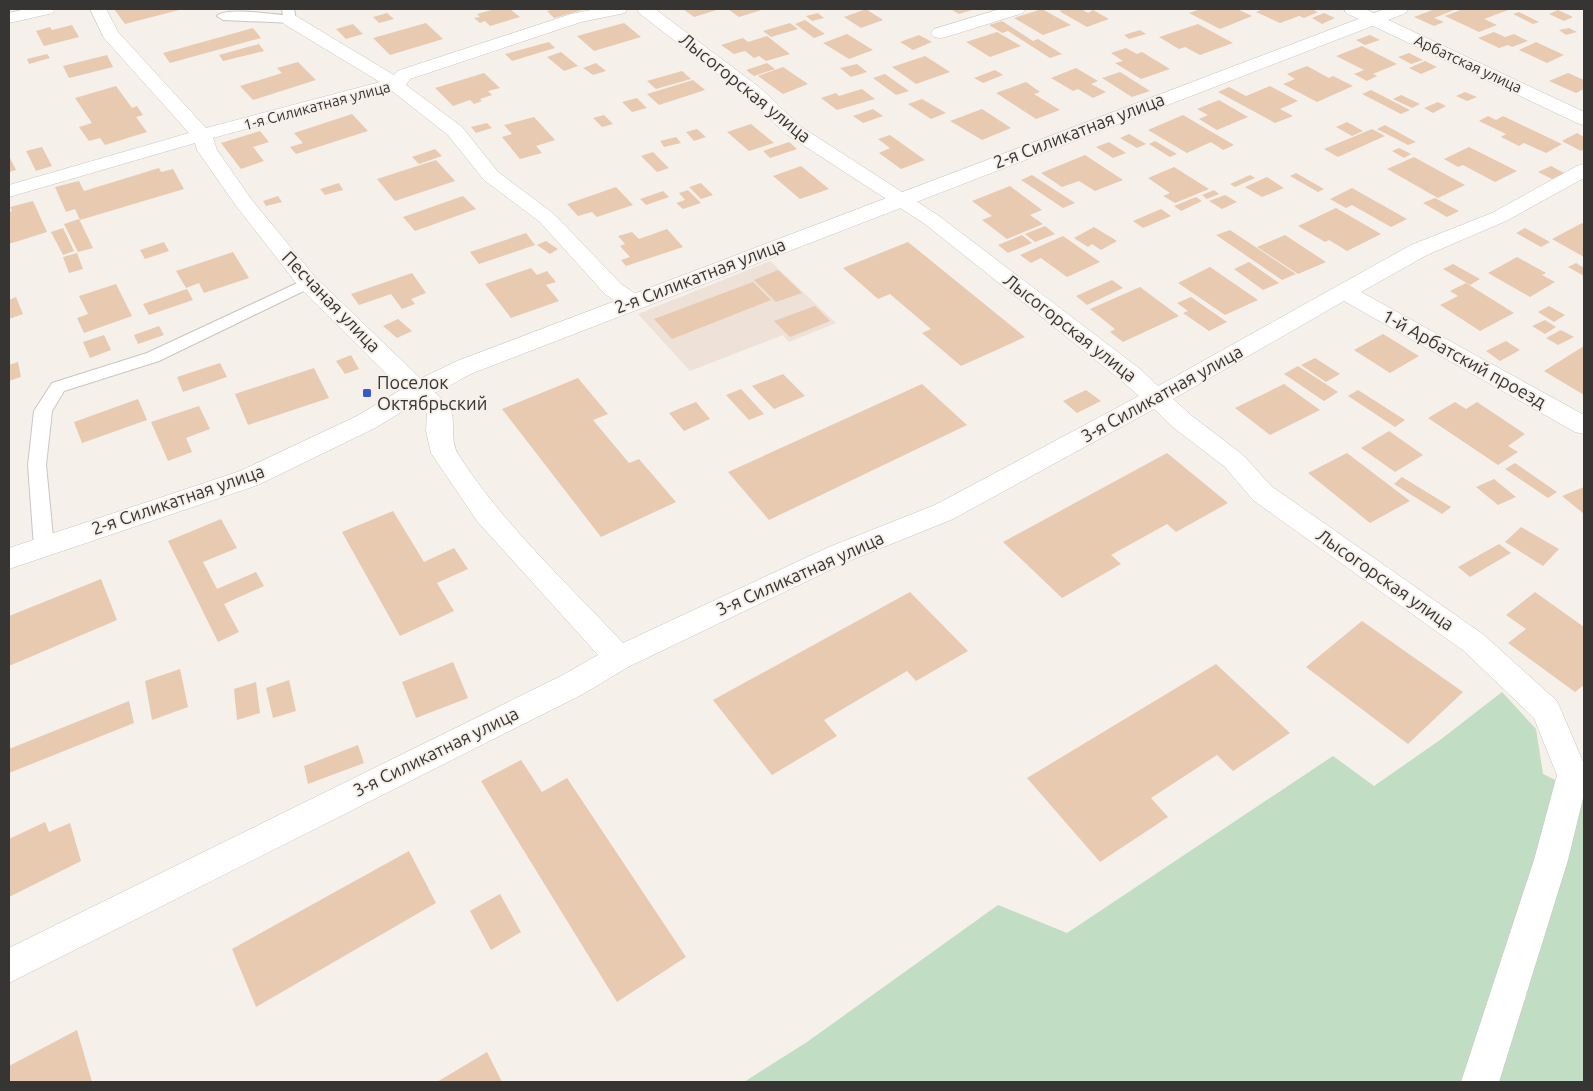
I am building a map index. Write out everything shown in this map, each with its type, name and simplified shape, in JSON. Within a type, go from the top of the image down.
[{"type":"street","points":[[9,18],[47,9]]},
{"type":"street","name":"Песчаная улица","points":[[98,9],[110,34],[202,135],[207,150],[244,204],[308,283],[440,412],[439,431],[444,453],[487,514],[619,658]]},
{"type":"street","name":"1-я Силикатная улица","points":[[9,191],[202,135],[376,88],[396,85],[403,75],[577,18],[619,9]]},
{"type":"street","name":"Лысогорская улица","points":[[645,9],[752,91],[793,130],[932,220],[1131,375],[1155,398],[1234,461],[1262,493],[1474,643],[1546,710],[1579,777]]},
{"type":"street","points":[[940,33],[1016,9]]},
{"type":"street","name":"Арбатская улица","points":[[1352,9],[1584,119]]},
{"type":"street","name":"2-я Силикатная улица","points":[[9,559],[249,478],[366,422],[418,390],[465,367],[1400,9]]},
{"type":"street","points":[[289,14],[396,85],[455,131],[491,176],[548,218],[613,289],[632,302]]},
{"type":"street","name":"3-я Силикатная улица","points":[[9,966],[572,685],[619,658],[839,554],[944,512],[1155,398],[1419,250],[1499,217],[1584,170]]},
{"type":"street","name":"1-й Арбатский проезд","points":[[1344,292],[1583,424]]},
{"type":"street","points":[[1480,1082],[1579,777]]},
{"type":"lane","points":[[223,16],[289,14]]},
{"type":"lane","points":[[44,547],[37,465],[43,411],[58,387],[153,357],[308,283]]},
{"type":"shaded area","points":[[770,261],[836,323],[789,342],[783,335],[690,371],[638,314]]},
{"type":"green space","points":[[1502,692],[1536,729],[1543,774],[1584,794],[1584,1082],[744,1082],[807,1042],[998,905],[1067,933],[1333,756],[1374,786],[1440,740]]},
{"type":"building","points":[[114,9],[183,9],[125,24]]},
{"type":"building","points":[[495,9],[510,9],[520,17],[490,26],[485,21],[480,23],[474,18],[480,17],[477,14]]},
{"type":"building","points":[[556,9],[586,9],[554,18],[547,11]]},
{"type":"building","points":[[683,9],[720,9],[694,17]]},
{"type":"building","points":[[765,9],[739,17],[729,10]]},
{"type":"building","points":[[866,9],[883,20],[861,28],[844,17]]},
{"type":"building","points":[[950,9],[969,9],[972,10],[959,14]]},
{"type":"building","points":[[1042,9],[1071,25],[1043,35],[1014,18]]},
{"type":"building","points":[[1081,9],[1088,13],[1093,10],[1109,19],[1087,27],[1059,11]]},
{"type":"building","points":[[1201,9],[1237,9],[1252,16],[1220,29],[1189,13]]},
{"type":"building","points":[[1263,9],[1312,9],[1318,12],[1304,18],[1299,16],[1280,23],[1256,12]]},
{"type":"building","points":[[1435,9],[1454,10],[1434,18],[1444,22],[1434,26],[1414,17]]},
{"type":"building","points":[[1463,9],[1511,9],[1484,19],[1497,25],[1479,32],[1445,16]]},
{"type":"building","points":[[1558,10],[1573,17],[1564,21],[1549,14]]},
{"type":"building","points":[[1519,12],[1539,22],[1533,24],[1513,14]]},
{"type":"building","points":[[387,13],[394,19],[379,23],[373,17]]},
{"type":"building","points":[[818,13],[824,18],[812,21],[806,16]]},
{"type":"building","points":[[1324,13],[1335,18],[1322,24],[1312,18]]},
{"type":"building","points":[[805,20],[825,34],[814,38],[795,24]]},
{"type":"building","points":[[1002,21],[1033,41],[1038,39],[1062,54],[1050,58],[1008,31],[1002,33],[989,25]]},
{"type":"building","points":[[426,23],[443,39],[390,55],[373,38]]},
{"type":"building","points":[[624,23],[641,37],[594,51],[577,36]]},
{"type":"building","points":[[790,23],[798,29],[771,37],[763,31]]},
{"type":"building","points":[[353,24],[363,34],[346,39],[336,29]]},
{"type":"building","points":[[1198,24],[1233,43],[1200,55],[1185,47],[1179,49],[1159,37]]},
{"type":"building","points":[[72,25],[79,37],[44,46],[36,31],[50,27],[52,30]]},
{"type":"building","points":[[253,28],[261,38],[170,63],[163,53]]},
{"type":"building","points":[[1569,28],[1577,32],[1566,35],[1559,30]]},
{"type":"building","points":[[1140,30],[1146,34],[1129,39],[1124,35]]},
{"type":"building","points":[[997,32],[1021,46],[990,57],[966,42]]},
{"type":"building","points":[[1494,32],[1505,37],[1514,34],[1528,41],[1512,47],[1508,45],[1499,48],[1478,38]]},
{"type":"building","points":[[847,34],[873,50],[849,59],[823,43]]},
{"type":"building","points":[[919,35],[932,42],[913,50],[900,42]]},
{"type":"building","points":[[1370,35],[1380,40],[1365,45],[1356,40]]},
{"type":"building","points":[[767,36],[790,54],[766,61],[759,56],[754,58],[745,51],[734,54],[721,45],[743,38],[748,42]]},
{"type":"building","points":[[549,42],[555,48],[512,61],[505,54]]},
{"type":"building","points":[[1536,42],[1564,55],[1547,63],[1519,50]]},
{"type":"building","points":[[259,44],[264,51],[223,61],[219,55]]},
{"type":"building","points":[[1362,46],[1397,64],[1373,74],[1377,76],[1367,81],[1354,74],[1364,70],[1336,56]]},
{"type":"building","points":[[1126,48],[1137,54],[1142,52],[1170,69],[1141,79],[1115,63],[1123,61],[1111,53]]},
{"type":"building","points":[[561,52],[578,66],[564,71],[547,57]]},
{"type":"building","points":[[1409,53],[1423,60],[1411,64],[1398,57]]},
{"type":"building","points":[[47,54],[50,58],[29,64],[27,59]]},
{"type":"building","points":[[107,55],[113,67],[69,78],[63,66]]},
{"type":"building","points":[[925,56],[950,72],[916,84],[892,67]]},
{"type":"building","points":[[1425,61],[1437,67],[1421,74],[1409,68]]},
{"type":"building","points":[[298,62],[316,80],[253,100],[240,86],[282,73],[277,68]]},
{"type":"building","points":[[596,63],[606,71],[593,75],[583,68]]},
{"type":"building","points":[[767,63],[775,69],[754,76],[746,70]]},
{"type":"building","points":[[857,64],[867,72],[851,77],[840,68]]},
{"type":"building","points":[[1307,66],[1329,78],[1333,76],[1353,86],[1317,102],[1283,84],[1295,79],[1287,74]]},
{"type":"building","points":[[783,67],[808,84],[783,94],[758,76]]},
{"type":"building","points":[[1076,68],[1098,81],[1091,84],[1106,92],[1093,98],[1078,89],[1073,91],[1051,78]]},
{"type":"building","points":[[995,70],[1003,75],[983,83],[974,78]]},
{"type":"building","points":[[682,71],[691,79],[656,89],[647,81]]},
{"type":"building","points":[[1120,72],[1150,91],[1132,97],[1102,78]]},
{"type":"building","points":[[484,73],[500,88],[488,91],[492,95],[480,99],[482,101],[474,104],[470,100],[453,106],[435,88]]},
{"type":"building","points":[[1568,73],[1584,80],[1584,89],[1576,93],[1549,81]]},
{"type":"building","points":[[885,74],[909,91],[896,95],[873,78]]},
{"type":"building","points":[[693,80],[705,90],[659,105],[647,94]]},
{"type":"building","points":[[1026,82],[1040,92],[1034,94],[1060,110],[1036,119],[996,93]]},
{"type":"building","points":[[116,86],[132,108],[137,106],[143,115],[136,117],[147,132],[105,145],[100,138],[89,141],[79,127],[92,123],[75,98]]},
{"type":"building","points":[[1270,86],[1298,101],[1280,109],[1293,116],[1275,123],[1218,92],[1229,87],[1246,96]]},
{"type":"building","points":[[862,89],[875,99],[837,110],[821,98],[836,93],[839,96]]},
{"type":"building","points":[[1371,90],[1410,110],[1401,114],[1362,94]]},
{"type":"building","points":[[1465,92],[1477,97],[1467,101],[1456,96]]},
{"type":"building","points":[[1401,95],[1420,104],[1412,108],[1393,99]]},
{"type":"building","points":[[637,98],[647,108],[632,112],[622,102]]},
{"type":"building","points":[[922,99],[946,113],[931,119],[908,104]]},
{"type":"building","points":[[1219,100],[1248,117],[1217,130],[1199,119],[1208,115],[1197,109]]},
{"type":"building","points":[[1438,102],[1446,106],[1433,113],[1424,108]]},
{"type":"building","points":[[873,109],[883,116],[863,123],[853,116]]},
{"type":"building","points":[[982,109],[1011,128],[982,140],[950,121]]},
{"type":"building","points":[[352,114],[368,131],[296,154],[290,147],[303,143],[294,133]]},
{"type":"building","points":[[604,115],[613,124],[602,127],[593,118]]},
{"type":"building","points":[[1183,115],[1234,145],[1223,150],[1211,142],[1187,153],[1148,130]]},
{"type":"building","points":[[1488,116],[1496,120],[1503,116],[1562,144],[1546,153],[1524,143],[1519,146],[1501,137],[1506,134],[1479,121]]},
{"type":"building","points":[[534,117],[555,140],[536,146],[542,153],[520,159],[502,137],[512,134],[504,125]]},
{"type":"building","points":[[1347,122],[1363,131],[1352,136],[1336,127]]},
{"type":"building","points":[[487,123],[492,128],[476,133],[471,127]]},
{"type":"building","points":[[751,124],[774,143],[749,151],[727,132]]},
{"type":"building","points":[[1385,125],[1416,142],[1408,145],[1377,129]]},
{"type":"building","points":[[697,129],[706,137],[694,141],[686,132]]},
{"type":"building","points":[[1372,129],[1385,136],[1338,157],[1324,149]]},
{"type":"building","points":[[260,131],[269,142],[253,147],[264,161],[241,169],[221,143]]},
{"type":"building","points":[[1577,133],[1584,137],[1584,149],[1581,151],[1562,141]]},
{"type":"building","points":[[1129,134],[1146,144],[1137,148],[1120,138]]},
{"type":"building","points":[[890,135],[925,160],[901,169],[879,153],[890,148],[878,139]]},
{"type":"building","points":[[676,137],[681,143],[664,147],[660,141]]},
{"type":"building","points":[[1155,141],[1177,154],[1170,157],[1149,144]]},
{"type":"building","points":[[789,142],[797,149],[770,158],[763,151]]},
{"type":"building","points":[[1109,142],[1126,153],[1113,158],[1096,147]]},
{"type":"building","points":[[42,147],[52,166],[36,171],[26,151]]},
{"type":"building","points":[[1469,147],[1517,171],[1495,182],[1463,165],[1458,167],[1444,159]]},
{"type":"building","points":[[1399,148],[1411,154],[1404,158],[1392,151]]},
{"type":"building","points":[[435,149],[442,156],[419,164],[412,157]]},
{"type":"building","points":[[653,152],[669,168],[657,172],[641,156]]},
{"type":"building","points":[[1085,155],[1123,180],[1095,191],[1079,181],[1062,187],[1041,173]]},
{"type":"building","points":[[9,156],[16,170],[9,172]]},
{"type":"building","points":[[1414,157],[1465,185],[1438,198],[1387,169]]},
{"type":"building","points":[[436,160],[455,181],[395,201],[377,179]]},
{"type":"building","points":[[801,166],[829,189],[800,199],[773,176]]},
{"type":"building","points":[[1551,166],[1564,173],[1552,179],[1538,172]]},
{"type":"building","points":[[1174,167],[1209,189],[1175,203],[1163,196],[1170,193],[1148,178]]},
{"type":"building","points":[[159,168],[161,172],[173,169],[184,189],[80,220],[75,209],[66,212],[55,187],[79,181],[84,191]]},
{"type":"building","points":[[1296,173],[1324,189],[1318,192],[1290,176]]},
{"type":"building","points":[[1032,175],[1075,203],[1063,208],[1021,180]]},
{"type":"building","points":[[1250,175],[1255,178],[1235,187],[1230,184]]},
{"type":"building","points":[[1267,177],[1284,188],[1262,197],[1245,187]]},
{"type":"building","points":[[339,183],[343,190],[325,195],[320,189]]},
{"type":"building","points":[[701,183],[713,195],[701,199],[689,187]]},
{"type":"building","points":[[1010,186],[1042,210],[1030,215],[1043,224],[1007,239],[982,220],[992,216],[972,201]]},
{"type":"building","points":[[616,187],[633,205],[597,217],[592,212],[578,216],[567,204]]},
{"type":"building","points":[[1352,188],[1407,219],[1391,227],[1352,205],[1346,208],[1330,199]]},
{"type":"building","points":[[688,190],[701,203],[683,209],[676,203],[685,200],[679,193]]},
{"type":"building","points":[[1214,190],[1219,194],[1207,199],[1202,195]]},
{"type":"building","points":[[663,191],[669,197],[646,205],[640,199]]},
{"type":"building","points":[[1225,195],[1237,202],[1222,209],[1209,201]]},
{"type":"building","points":[[278,196],[282,202],[266,206],[263,201]]},
{"type":"building","points":[[463,196],[476,209],[415,231],[403,217]]},
{"type":"building","points":[[1196,197],[1202,201],[1181,211],[1174,206]]},
{"type":"building","points":[[1435,198],[1459,211],[1447,217],[1423,203]]},
{"type":"building","points":[[33,201],[47,232],[9,244],[9,212],[12,211],[10,207]]},
{"type":"building","points":[[1336,208],[1381,234],[1347,251],[1329,240],[1325,242],[1298,226]]},
{"type":"building","points":[[1161,209],[1171,216],[1143,228],[1133,221]]},
{"type":"building","points":[[79,219],[93,248],[78,252],[64,224]]},
{"type":"building","points":[[1582,223],[1584,225],[1584,257],[1552,239]]},
{"type":"building","points":[[1045,226],[1055,234],[1035,242],[1025,234]]},
{"type":"building","points":[[1094,227],[1117,241],[1101,250],[1092,244],[1088,247],[1074,238]]},
{"type":"building","points":[[63,228],[74,251],[63,255],[51,232]]},
{"type":"building","points":[[1525,228],[1550,242],[1541,247],[1516,233]]},
{"type":"building","points":[[667,229],[683,247],[626,266],[621,260],[630,257],[620,246],[625,244],[618,236],[632,232],[639,239]]},
{"type":"building","points":[[1230,230],[1296,274],[1282,280],[1216,235]]},
{"type":"building","points":[[526,233],[535,245],[479,264],[470,252]]},
{"type":"building","points":[[1022,235],[1032,243],[1008,253],[998,245]]},
{"type":"building","points":[[1285,235],[1326,262],[1298,274],[1257,247]]},
{"type":"building","points":[[1063,236],[1100,262],[1067,277],[1041,258],[1031,263],[1020,255]]},
{"type":"building","points":[[546,241],[558,249],[550,254],[537,245]]},
{"type":"building","points":[[164,242],[169,251],[145,259],[140,250]]},
{"type":"building","points":[[908,242],[1025,337],[961,366],[922,333],[931,329],[890,294],[878,299],[843,268]]},
{"type":"building","points":[[233,252],[249,278],[204,293],[199,283],[186,288],[176,271]]},
{"type":"building","points":[[77,253],[83,269],[69,273],[63,257]]},
{"type":"building","points":[[1517,257],[1546,273],[1542,275],[1555,282],[1530,297],[1488,273]]},
{"type":"building","points":[[1249,262],[1279,283],[1263,290],[1234,269]]},
{"type":"building","points":[[1576,263],[1584,268],[1584,276],[1568,267]]},
{"type":"building","points":[[1453,264],[1480,279],[1470,285],[1443,269]]},
{"type":"building","points":[[1210,267],[1258,300],[1225,315],[1178,283]]},
{"type":"building","points":[[531,268],[537,275],[547,271],[556,282],[546,285],[559,301],[511,318],[485,284]]},
{"type":"building","points":[[778,270],[802,293],[776,302],[754,280]]},
{"type":"building","points":[[412,273],[426,293],[411,299],[415,304],[402,309],[391,294],[359,305],[351,294]]},
{"type":"building","points":[[1112,280],[1123,288],[1087,305],[1076,296]]},
{"type":"building","points":[[753,282],[771,300],[672,339],[654,319]]},
{"type":"building","points":[[1466,283],[1514,313],[1480,331],[1440,305],[1458,296],[1450,291]]},
{"type":"building","points":[[116,284],[132,316],[84,333],[77,318],[88,314],[79,296]]},
{"type":"building","points":[[1140,287],[1179,316],[1123,342],[1110,332],[1115,329],[1090,309]]},
{"type":"building","points":[[187,289],[193,300],[149,315],[143,304]]},
{"type":"building","points":[[16,297],[23,314],[9,319],[9,300]]},
{"type":"building","points":[[1191,297],[1227,322],[1209,331],[1183,313],[1188,311],[1177,303]]},
{"type":"building","points":[[815,306],[830,321],[790,337],[774,321]]},
{"type":"building","points":[[1549,306],[1565,315],[1554,322],[1538,312]]},
{"type":"building","points":[[398,319],[412,331],[397,338],[383,326]]},
{"type":"building","points":[[1545,320],[1556,327],[1545,334],[1532,326]]},
{"type":"building","points":[[159,326],[164,335],[138,344],[134,335]]},
{"type":"building","points":[[1561,330],[1574,337],[1558,345],[1546,338]]},
{"type":"building","points":[[1383,334],[1419,356],[1390,373],[1354,350]]},
{"type":"building","points":[[104,335],[111,350],[90,358],[83,342]]},
{"type":"building","points":[[1506,341],[1520,350],[1500,361],[1486,351]]},
{"type":"building","points":[[1584,346],[1584,395],[1544,371]]},
{"type":"building","points":[[351,355],[359,369],[345,374],[336,361]]},
{"type":"building","points":[[1315,358],[1340,374],[1326,382],[1301,365]]},
{"type":"building","points":[[18,362],[21,377],[9,381],[9,365]]},
{"type":"building","points":[[220,363],[227,377],[183,392],[177,377]]},
{"type":"building","points":[[1298,366],[1338,392],[1324,401],[1284,374]]},
{"type":"building","points":[[314,368],[329,398],[248,425],[235,394]]},
{"type":"building","points":[[783,374],[805,396],[774,409],[752,386]]},
{"type":"building","points":[[578,378],[608,414],[593,420],[629,463],[639,459],[676,502],[601,537],[502,409]]},
{"type":"building","points":[[922,384],[967,425],[769,520],[728,472]]},
{"type":"building","points":[[1284,384],[1320,410],[1270,435],[1235,408]]},
{"type":"building","points":[[741,389],[764,414],[749,420],[726,395]]},
{"type":"building","points":[[1086,390],[1101,401],[1077,413],[1063,401]]},
{"type":"building","points":[[1358,390],[1405,420],[1395,427],[1348,396]]},
{"type":"building","points":[[138,399],[147,420],[82,443],[74,422]]},
{"type":"building","points":[[696,402],[710,419],[684,431],[669,413]]},
{"type":"building","points":[[1455,402],[1466,409],[1477,402],[1525,434],[1508,446],[1518,452],[1498,465],[1428,418]]},
{"type":"building","points":[[199,406],[210,429],[186,438],[192,452],[168,461],[151,422]]},
{"type":"building","points":[[1389,431],[1423,455],[1395,472],[1361,448]]},
{"type":"building","points":[[1167,453],[1228,503],[1176,532],[1167,524],[1111,555],[1121,564],[1062,598],[1003,542]]},
{"type":"building","points":[[1347,453],[1410,501],[1370,523],[1308,473]]},
{"type":"building","points":[[1515,463],[1557,492],[1548,498],[1505,469]]},
{"type":"building","points":[[1402,477],[1451,507],[1442,514],[1394,484]]},
{"type":"building","points":[[1494,479],[1516,497],[1498,505],[1476,487]]},
{"type":"building","points":[[1584,487],[1584,514],[1562,496]]},
{"type":"building","points":[[393,511],[424,562],[454,548],[468,569],[437,583],[454,611],[400,636],[342,532]]},
{"type":"building","points":[[221,519],[237,548],[203,562],[217,589],[256,572],[264,586],[224,604],[239,632],[218,642],[168,541]]},
{"type":"building","points":[[1521,527],[1559,549],[1543,566],[1505,542]]},
{"type":"building","points":[[1499,544],[1511,553],[1470,577],[1458,567]]},
{"type":"building","points":[[101,579],[117,620],[9,666],[9,616]]},
{"type":"building","points":[[910,592],[968,651],[916,681],[907,671],[824,720],[837,736],[772,775],[713,700]]},
{"type":"building","points":[[1535,592],[1584,627],[1584,685],[1575,692],[1508,643],[1526,629],[1506,615]]},
{"type":"building","points":[[1362,621],[1463,692],[1408,744],[1306,667]]},
{"type":"building","points":[[453,662],[468,698],[416,718],[402,682]]},
{"type":"building","points":[[1216,664],[1290,733],[1233,771],[1217,755],[1151,798],[1168,817],[1100,862],[1027,778]]},
{"type":"building","points":[[180,669],[188,707],[152,720],[145,681]]},
{"type":"building","points":[[289,680],[296,711],[273,718],[266,688]]},
{"type":"building","points":[[256,682],[260,713],[237,720],[234,689]]},
{"type":"building","points":[[129,701],[134,723],[9,773],[9,749]]},
{"type":"building","points":[[358,745],[364,763],[308,784],[304,766]]},
{"type":"building","points":[[521,760],[542,792],[567,778],[686,957],[617,1002],[481,781]]},
{"type":"building","points":[[45,822],[49,832],[70,823],[81,861],[9,897],[9,839]]},
{"type":"building","points":[[409,851],[436,903],[256,1007],[232,949]]},
{"type":"building","points":[[500,894],[521,932],[491,950],[470,911]]},
{"type":"building","points":[[77,1030],[92,1082],[9,1082],[9,1066]]},
{"type":"building","points":[[487,1052],[502,1082],[437,1082]]},
{"type":"place","name":"Поселок Октябрьский","points":[[367,393]]}]
